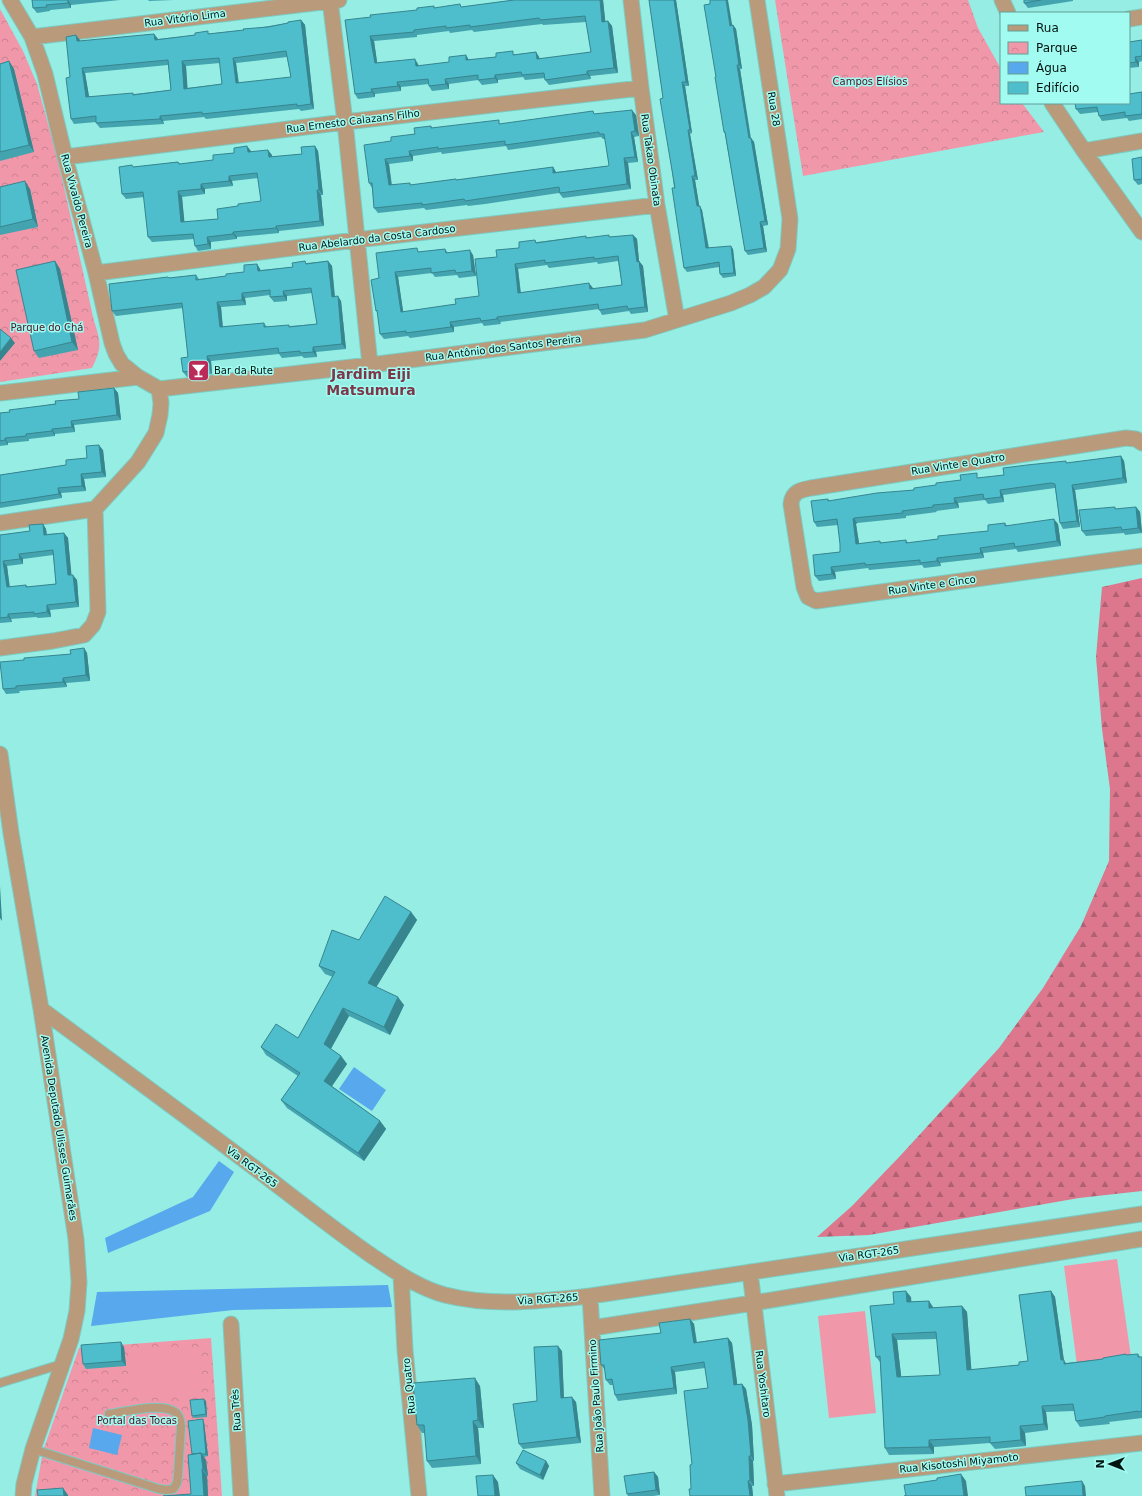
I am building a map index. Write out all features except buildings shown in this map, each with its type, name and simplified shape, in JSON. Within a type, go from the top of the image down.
[{"type":"street","name":"Rua Vivaldo Pereira","points":[[10,0],[32,37],[45,74],[116,354],[122,364],[138,377],[159,389]]},
{"type":"street","name":"Rua Vitório Lima","points":[[32,37],[333,0]]},
{"type":"street","points":[[333,0],[356,240],[370,365]]},
{"type":"street","name":"Rua Takao Obinata","points":[[631,0],[657,205],[677,320]]},
{"type":"street","name":"Rua 28","points":[[757,0],[790,219]]},
{"type":"street","points":[[1002,0],[1008,12]]},
{"type":"street","points":[[1130,19],[1142,17]]},
{"type":"street","name":"Rua Ernesto Calazans Filho","points":[[65,157],[345,122],[641,88]]},
{"type":"street","points":[[1053,104],[1084,151],[1142,232]]},
{"type":"street","points":[[1084,151],[1142,141]]},
{"type":"street","name":"Rua Abelardo da Costa Cardoso","points":[[96,273],[356,240],[657,205]]},
{"type":"street","name":"Rua Antônio dos Santos Pereira","points":[[159,389],[370,365],[645,330],[750,295],[764,287],[780,270],[788,249],[790,219]]},
{"type":"street","points":[[0,393],[138,377]]},
{"type":"street","points":[[0,522],[95,509],[138,462],[156,433],[161,403],[159,389]]},
{"type":"street","name":"Rua Vinte e Quatro","points":[[792,514],[792,500],[794,494],[811,488],[1126,438],[1136,439],[1142,443]]},
{"type":"street","points":[[0,648],[84,635],[93,625],[98,612],[95,509]]},
{"type":"street","name":"Rua Vinte e Cinco","points":[[792,514],[804,587],[808,597],[816,601],[1142,556]]},
{"type":"street","name":"Avenida Deputado Ulisses Guimarães","points":[[0,754],[5,834],[40,1009],[76,1239],[79,1282],[77,1311],[71,1339],[33,1449],[24,1484],[23,1496]]},
{"type":"street","name":"Via RGT-265","points":[[40,1009],[333,1229],[401,1275],[425,1288],[445,1295],[474,1300],[500,1302],[590,1296],[1142,1214]]},
{"type":"street","points":[[592,1328],[1142,1239]]},
{"type":"street","name":"Rua Yoshitaro","points":[[750,1272],[776,1490]]},
{"type":"street","name":"Rua Quatro","points":[[401,1275],[405,1350],[420,1496]]},
{"type":"street","name":"Rua João Paulo Firmino","points":[[590,1296],[602,1496]]},
{"type":"street","name":"Rua Três","points":[[230,1324],[241,1496]]},
{"type":"street","name":"Rua Kisotoshi Miyamoto","points":[[776,1490],[1142,1442]]},
{"type":"lane","points":[[0,1383],[62,1364]]},
{"type":"lane","points":[[33,1449],[159,1489],[173,1489],[178,1475],[181,1426],[180,1418],[175,1412],[156,1408],[110,1414]]},
{"type":"green space","name":"Campos Elísios","points":[[775,0],[968,0],[978,28],[1000,67],[1000,104],[1023,104],[1044,132],[803,176]]},
{"type":"green space","name":"Parque do Chá","points":[[0,9],[23,51],[37,84],[57,156],[98,334],[99,350],[92,368],[0,382]]},
{"type":"green space","points":[[1142,578],[1142,1191],[1079,1198],[869,1235],[817,1237],[852,1206],[999,1048],[1043,988],[1081,926],[1109,861],[1110,789],[1102,729],[1096,657],[1102,587]]},
{"type":"green space","points":[[1117,1259],[1131,1357],[1077,1365],[1064,1266]]},
{"type":"green space","points":[[865,1311],[876,1413],[829,1418],[818,1316]]},
{"type":"green space","name":"Portal das Tocas","points":[[211,1338],[222,1496],[35,1496],[43,1451],[79,1348]]},
{"type":"green space","points":[[200,1347],[201,1392],[132,1394],[130,1350]]},
{"type":"water","points":[[354,1067],[386,1090],[372,1111],[339,1089]]},
{"type":"water","points":[[219,1161],[234,1172],[210,1211],[108,1253],[105,1238],[193,1197]]},
{"type":"water","points":[[388,1285],[392,1307],[233,1310],[91,1326],[97,1292]]},
{"type":"water","points":[[93,1428],[122,1435],[117,1455],[89,1448]]},
{"type":"place","name":"Bar da Rute","points":[[199,370]]},
{"type":"district","name":"Jardim Eiji Matsumura","points":[[371,382]]}]
